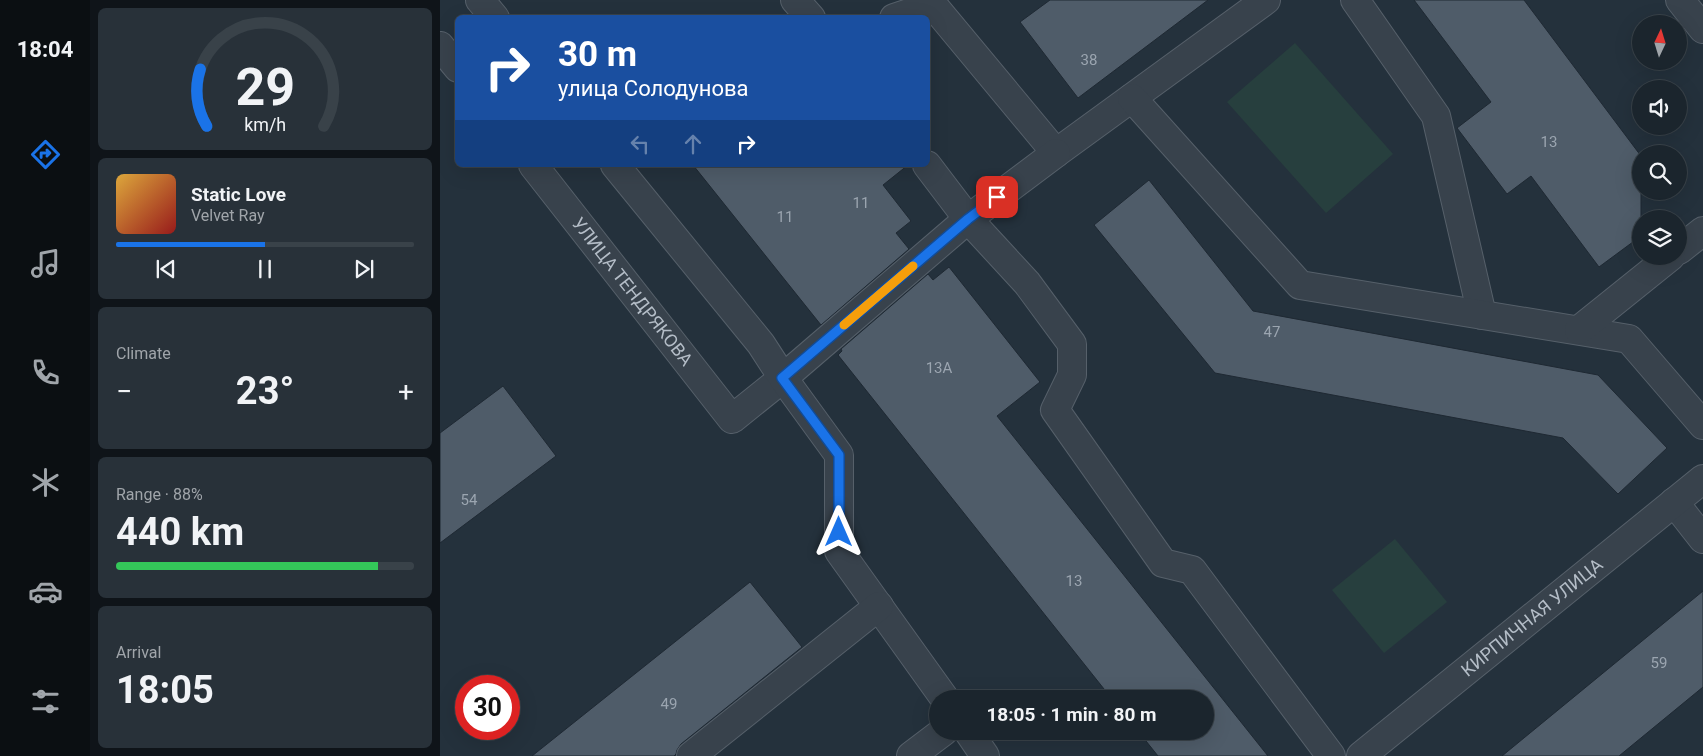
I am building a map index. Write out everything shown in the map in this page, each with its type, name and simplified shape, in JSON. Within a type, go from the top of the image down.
[{"type":"street","points":[[480,0],[492,15]]},
{"type":"street","points":[[796,0],[808,15]]},
{"type":"street","points":[[782,378],[968,219],[1266,0]]},
{"type":"street","points":[[1355,0],[1436,116],[1482,315]]},
{"type":"street","points":[[1680,0],[1703,29]]},
{"type":"street","points":[[902,15],[936,2],[1056,153]]},
{"type":"street","points":[[440,46],[455,64]]},
{"type":"street","points":[[1132,98],[1300,285],[1629,339],[1703,425]]},
{"type":"street","name":"УЛИЦА ТЕНДРЯКОВА","points":[[536,167],[732,419],[782,378]]},
{"type":"street","points":[[617,167],[761,344],[782,378],[839,455],[839,551],[939,690]]},
{"type":"street","points":[[928,167],[968,219],[1027,283],[1072,344],[1072,375],[1055,410],[1163,563],[1192,570],[1331,756]]},
{"type":"street","points":[[1687,243],[1703,230]]},
{"type":"street","points":[[1579,330],[1660,265]]},
{"type":"street","name":"КИРПИЧНАЯ УЛИЦА","points":[[1362,756],[1674,502],[1702,483]]},
{"type":"street","points":[[1674,502],[1703,539]]},
{"type":"street","points":[[692,756],[879,606]]},
{"type":"street","points":[[911,756],[932,740]]},
{"type":"street","points":[[974,740],[986,756]]},
{"type":"green space","points":[[1295,43],[1393,154],[1326,213],[1227,102]]},
{"type":"green space","points":[[1395,539],[1447,602],[1384,653],[1332,590]]},
{"type":"building","points":[[1050,0],[1208,0],[1078,98],[1020,22]]},
{"type":"building","points":[[1414,0],[1524,0],[1633,145],[1632,200],[1641,200],[1641,210],[1632,210],[1632,243],[1599,267],[1531,176],[1507,194],[1457,128],[1491,102]]},
{"type":"building","points":[[695,167],[906,167],[883,185],[911,221],[896,233],[909,249],[821,325]]},
{"type":"building","points":[[1149,180],[1253,311],[1598,375],[1667,448],[1618,494],[1563,438],[1215,373],[1094,225]]},
{"type":"building","points":[[949,267],[1040,382],[997,416],[1268,756],[1158,756],[1145,740],[1214,740],[1214,690],[1105,690],[838,355],[842,351],[841,349],[928,274],[933,280]]},
{"type":"building","points":[[503,386],[556,456],[440,543],[440,433]]},
{"type":"building","points":[[750,582],[802,647],[681,744],[674,756],[532,756]]},
{"type":"building","points":[[1703,591],[1703,687],[1619,756],[1502,756]]},
{"type":"slow traffic","points":[[844,325],[913,266]]},
{"type":"route","points":[[839,532],[839,455],[782,378],[968,219],[997,197]]}]
